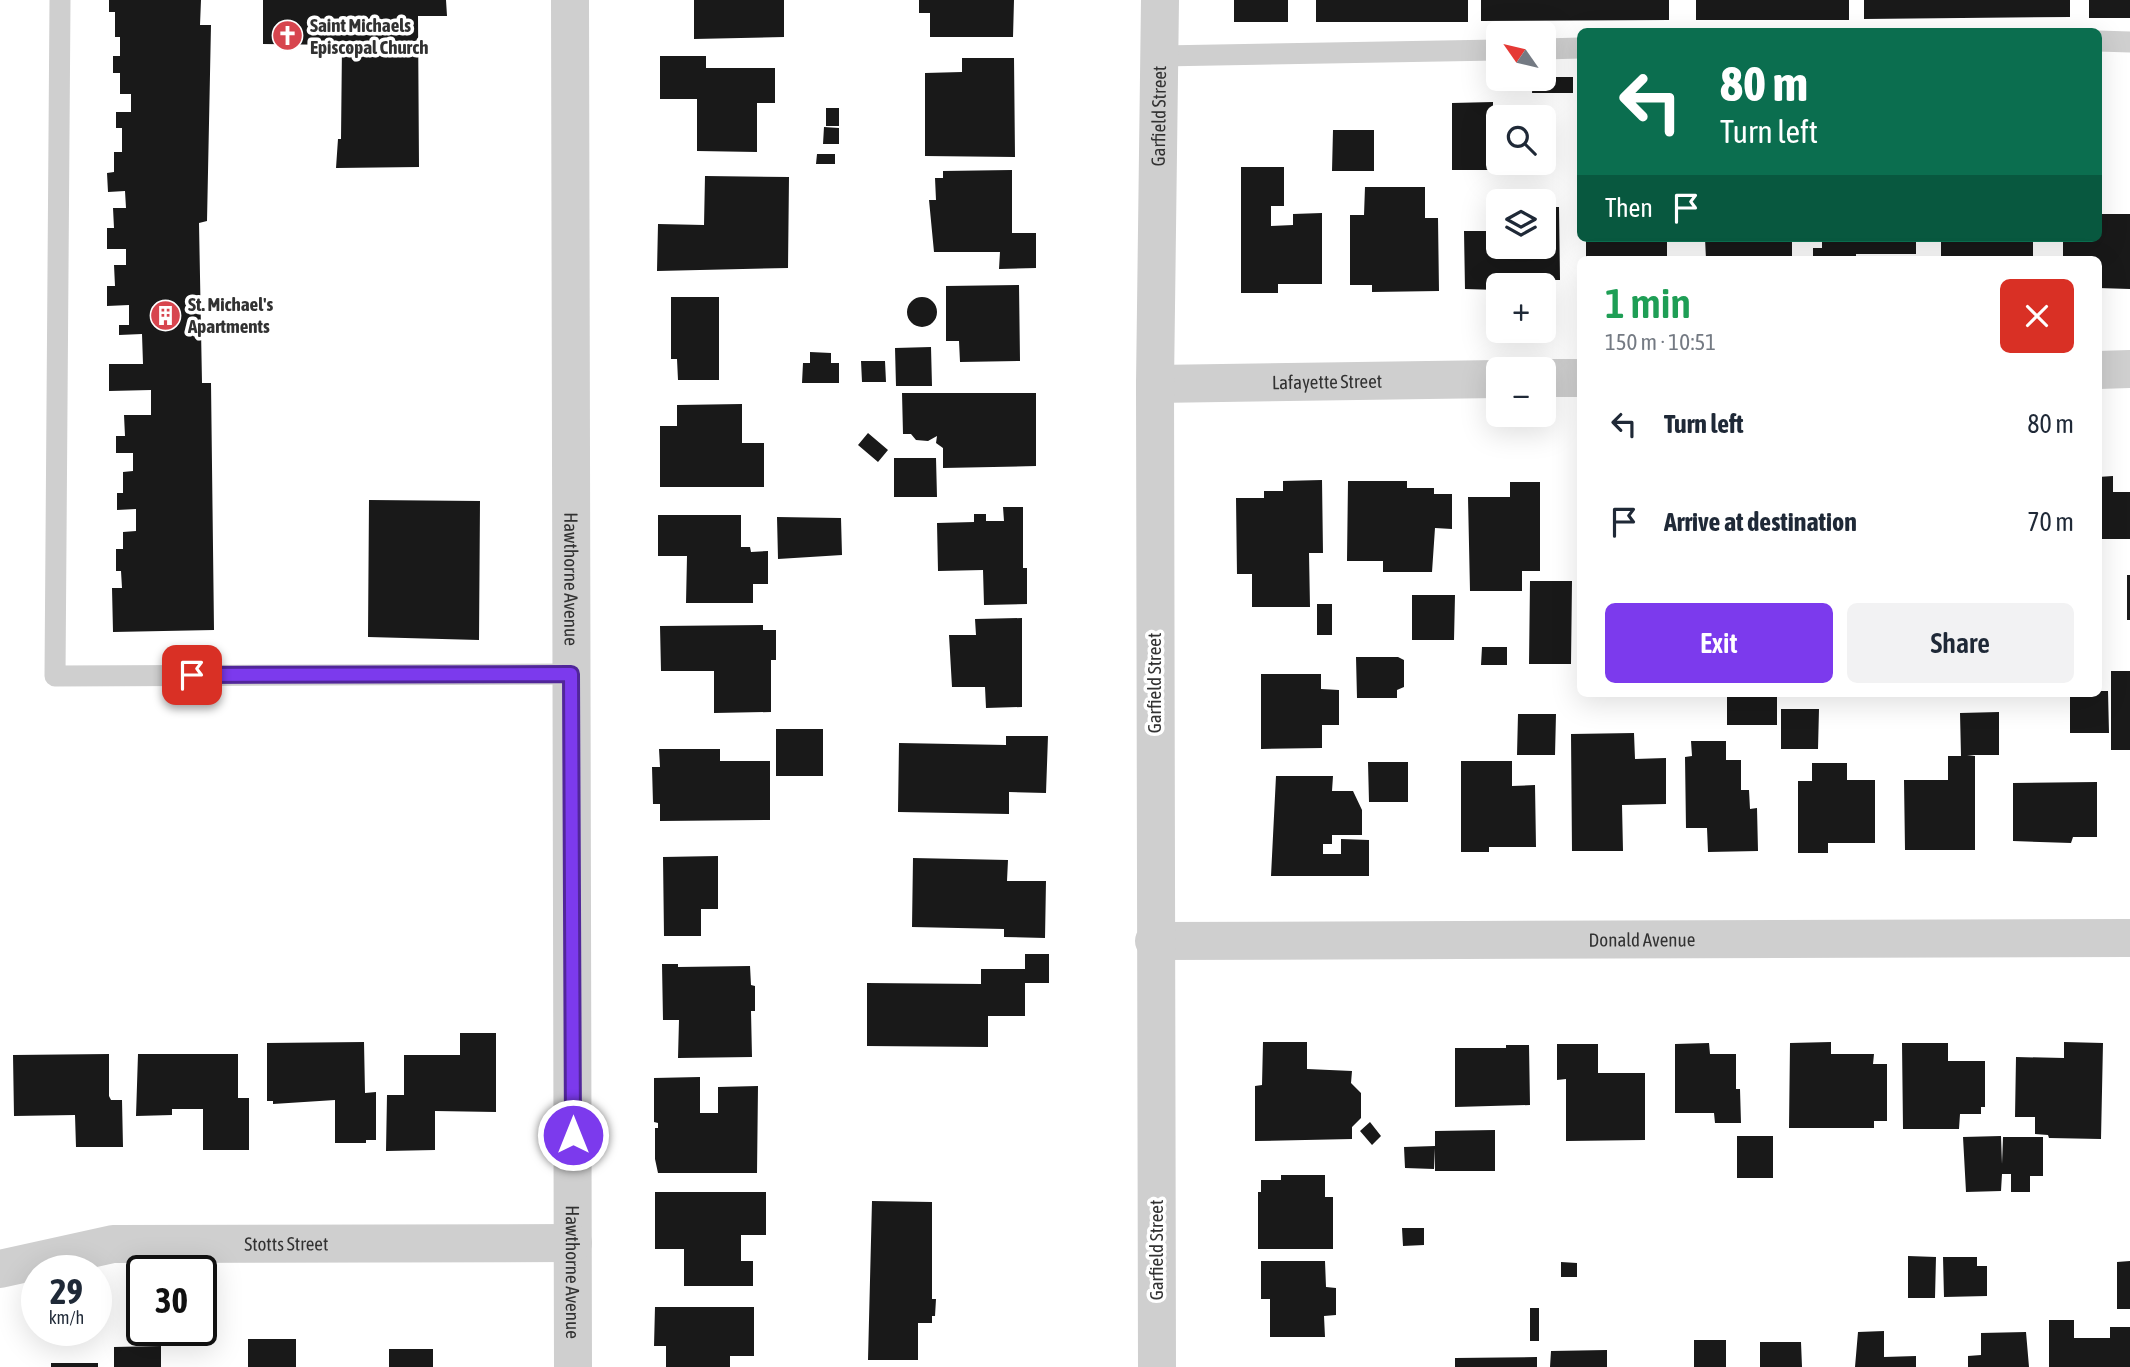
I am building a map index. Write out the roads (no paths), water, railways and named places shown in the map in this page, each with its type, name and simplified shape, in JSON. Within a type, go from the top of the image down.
[{"type":"street","name":"Hawthorne Avenue","points":[[570,0],[573,1367]]},
{"type":"street","name":"Garfield Street","points":[[1157,1367],[1154,941],[1155,384],[1160,0]]},
{"type":"street","points":[[2102,370],[2130,369]]},
{"type":"street","points":[[1556,378],[1577,378]]},
{"type":"street","name":"Lafayette Street","points":[[1155,384],[1486,379]]},
{"type":"street","name":"Donald Avenue","points":[[1154,941],[2130,938]]},
{"type":"street","name":"Stotts Street","points":[[0,1269],[113,1244],[573,1243]]},
{"type":"lane","points":[[60,0],[55,676],[571,674]]},
{"type":"lane","points":[[2102,41],[2130,42]]},
{"type":"lane","points":[[1556,49],[1577,48]]},
{"type":"lane","points":[[1161,56],[1486,50]]},
{"type":"place","name":"Saint Michaels Episcopal Church","points":[[287,36]]},
{"type":"place","name":"St. Michael's Apartments","points":[[165,315]]}]
